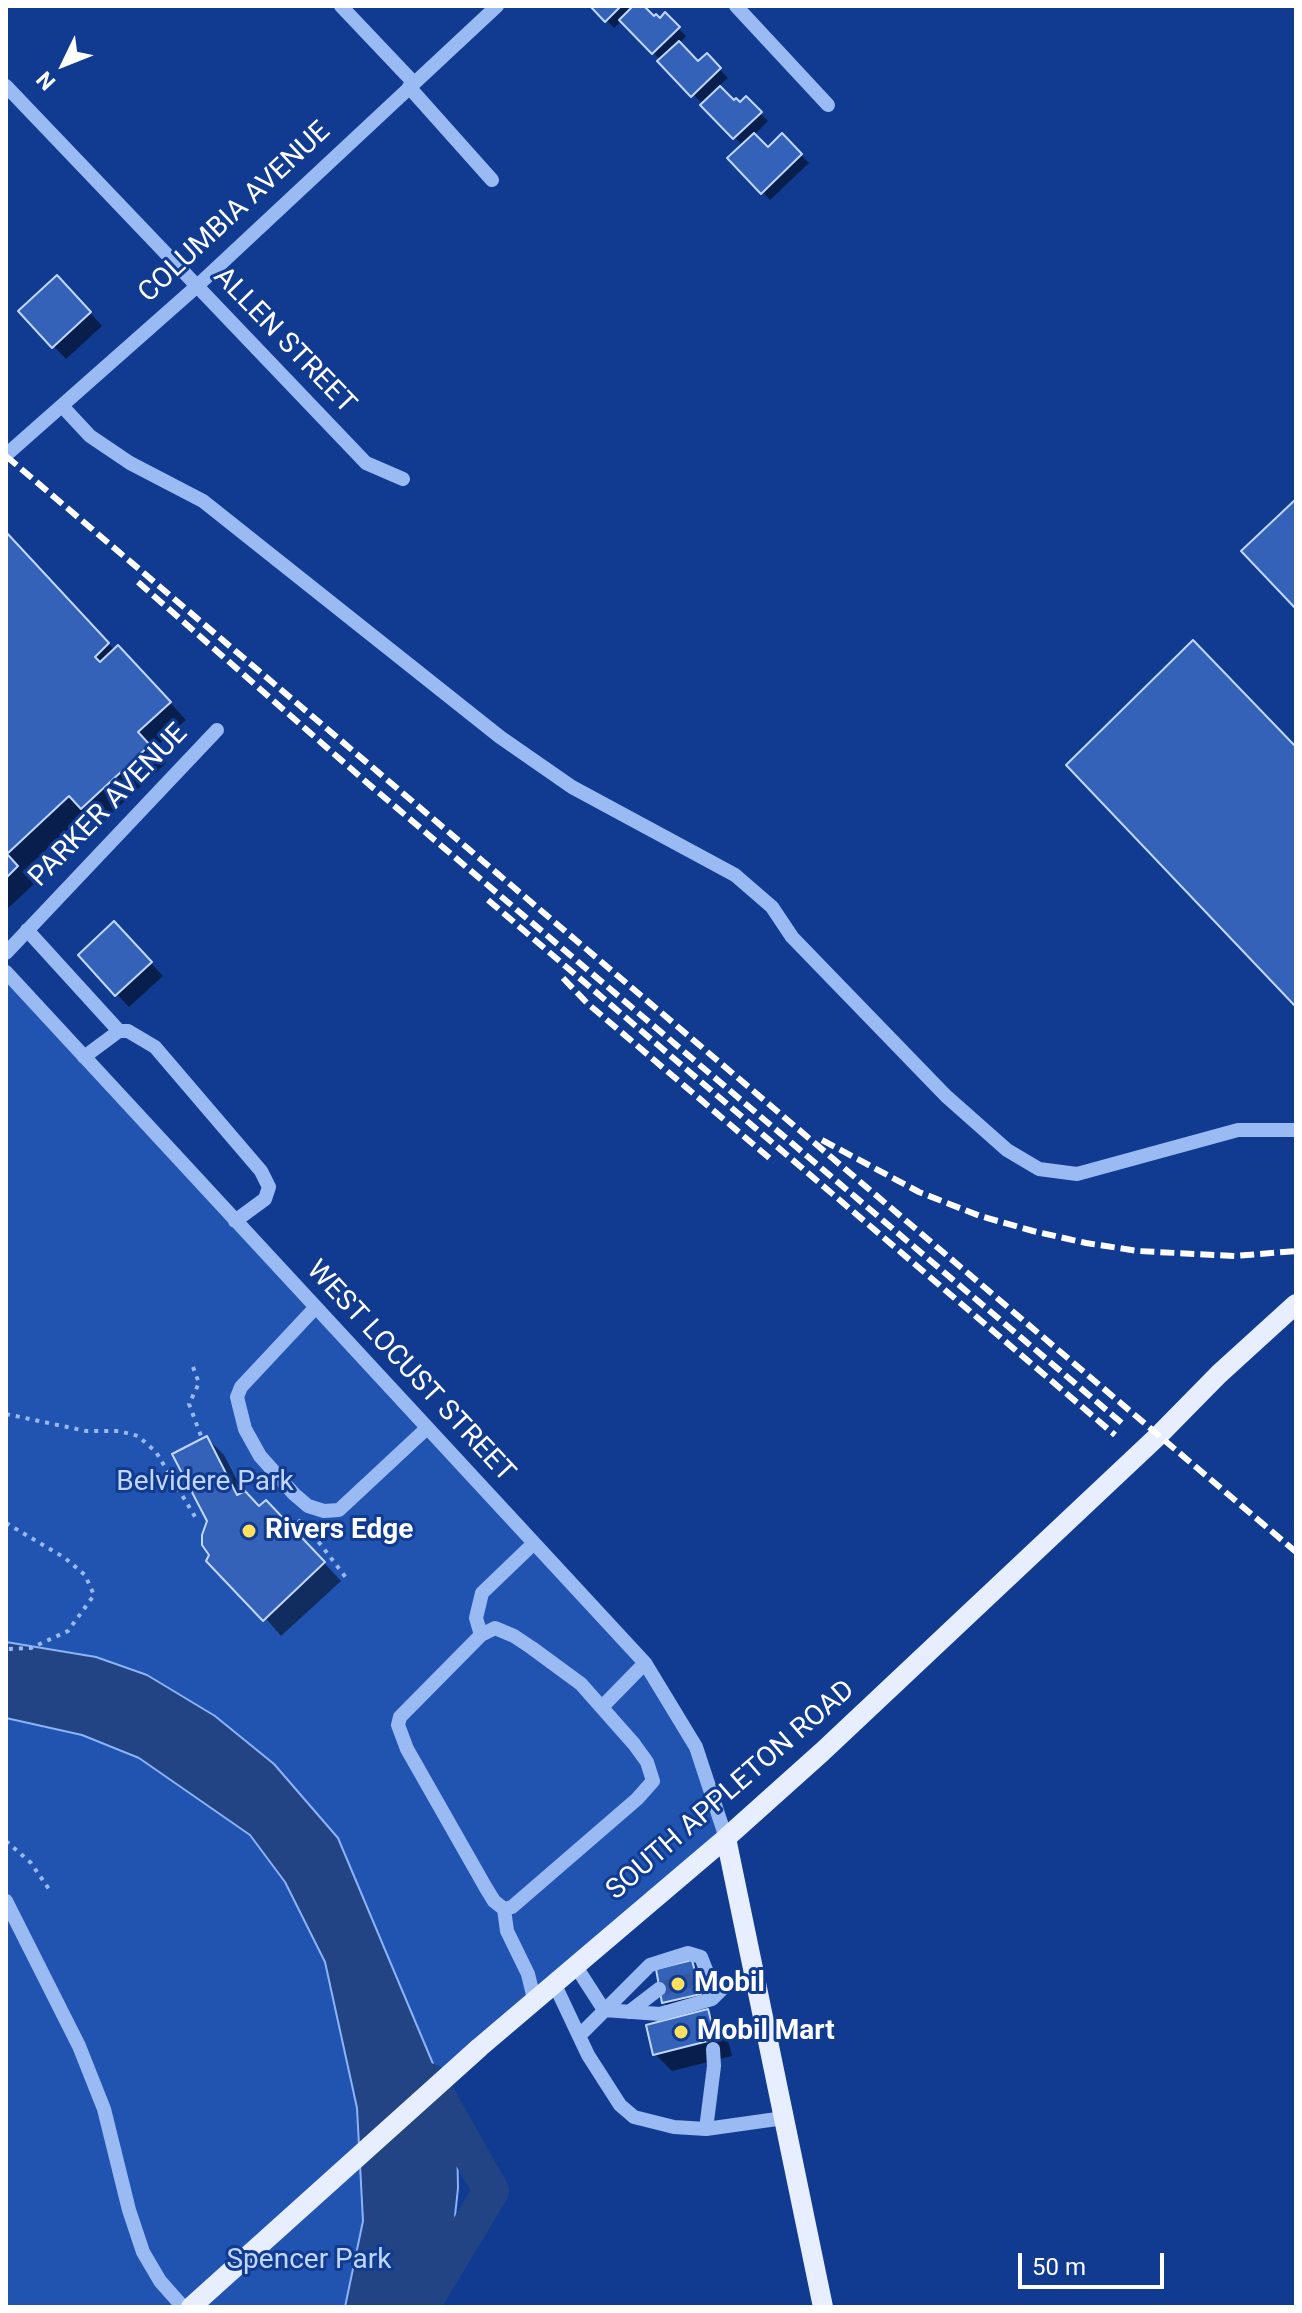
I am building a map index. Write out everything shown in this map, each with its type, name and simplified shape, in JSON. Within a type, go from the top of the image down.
[{"type":"main road","name":"SOUTH APPLETON ROAD","points":[[191,2307],[534,1999],[726,1838],[1293,1312]]},
{"type":"main road","points":[[726,1838],[823,2307]]},
{"type":"street","points":[[341,6],[492,180]]},
{"type":"street","name":"COLUMBIA AVENUE","points":[[6,455],[196,287],[497,6]]},
{"type":"street","points":[[736,6],[828,105]]},
{"type":"street","name":"ALLEN STREET","points":[[6,86],[366,463],[403,479]]},
{"type":"street","points":[[62,406],[90,436],[130,463],[203,501],[500,737],[572,787],[735,875],[772,907],[792,937],[946,1096],[1007,1150],[1028,1163],[1039,1169],[1077,1174],[1238,1130],[1296,1130]]},
{"type":"street","name":"PARKER AVENUE","points":[[6,953],[217,730]]},
{"type":"street","points":[[27,930],[119,1031]]},
{"type":"street","name":"WEST LOCUST STREET","points":[[6,972],[645,1663],[696,1747],[726,1838]]},
{"type":"street","points":[[84,1057],[119,1031],[128,1031],[155,1047],[261,1171],[269,1187],[265,1199],[235,1221]]},
{"type":"street","points":[[315,1308],[241,1387],[237,1397],[245,1429],[260,1456],[294,1494],[308,1506],[339,1510],[427,1428]]},
{"type":"street","points":[[481,1635],[476,1618],[482,1593],[533,1544]]},
{"type":"street","points":[[504,1909],[512,1907],[637,1799],[653,1781],[647,1762],[603,1706],[581,1684],[514,1636],[495,1628],[481,1635],[400,1717],[398,1725],[407,1749],[486,1888],[504,1909],[507,1931],[528,1974],[534,1999]]},
{"type":"street","points":[[603,1706],[645,1663]]},
{"type":"street","points":[[6,1901],[79,2046],[99,2097],[143,2252],[160,2281],[183,2307]]},
{"type":"street","points":[[579,2036],[650,1965],[688,1953],[701,1957],[704,1979],[726,1985],[754,1978]]},
{"type":"street","points":[[575,1965],[604,2010]]},
{"type":"street","points":[[554,1983],[588,2055],[620,2105],[634,2117],[674,2127],[706,2129],[784,2118]]},
{"type":"street","points":[[604,2010],[660,2014],[712,1999],[726,1985]]},
{"type":"street","points":[[629,2012],[659,1989]]},
{"type":"street","points":[[706,2129],[714,2066],[713,2049]]},
{"type":"path","points":[[193,1367],[199,1383],[189,1404],[201,1436]]},
{"type":"path","points":[[6,1414],[86,1431],[119,1431],[138,1436],[156,1452],[197,1520]]},
{"type":"path","points":[[294,1517],[311,1532],[347,1579]]},
{"type":"path","points":[[6,1523],[65,1558],[85,1575],[94,1595],[68,1631],[31,1648],[6,1649]]},
{"type":"path","points":[[6,1841],[31,1863],[51,1892]]},
{"type":"green space","name":"Belvidere Park","points":[[6,972],[645,1663],[696,1747],[726,1838],[439,2078],[338,1838],[96,1657],[6,1642]]},
{"type":"green space","name":"Spencer Park","points":[[6,1718],[82,1735],[139,1758],[250,1835],[285,1882],[325,1962],[357,2108],[363,2221],[345,2307],[6,2307]]},
{"type":"shaded area","points":[[6,1642],[96,1657],[147,1675],[215,1716],[274,1764],[338,1838],[439,2078],[457,2136],[458,2188],[447,2291],[438,2307],[345,2307],[363,2221],[357,2108],[325,1962],[285,1882],[250,1835],[139,1758],[82,1735],[6,1718]]},
{"type":"building","points":[[590,6],[621,6],[605,22]]},
{"type":"building","points":[[633,6],[644,6],[660,18],[665,12],[680,27],[652,54],[619,20]]},
{"type":"building","points":[[679,41],[698,61],[707,53],[721,68],[691,97],[657,61]]},
{"type":"building","points":[[720,86],[734,100],[736,98],[740,102],[746,96],[762,112],[733,139],[700,105]]},
{"type":"building","points":[[754,133],[768,147],[782,133],[802,154],[761,194],[727,158]]},
{"type":"building","points":[[57,275],[91,312],[52,348],[18,311]]},
{"type":"building","points":[[1296,499],[1296,609],[1241,551]]},
{"type":"building","points":[[6,532],[109,643],[95,657],[100,662],[118,645],[171,702],[138,732],[150,745],[81,809],[69,796],[7,854],[18,866],[6,878]]},
{"type":"building","points":[[1193,640],[1296,747],[1296,1007],[1066,765]]},
{"type":"building","points":[[114,921],[152,962],[115,996],[78,955]]},
{"type":"building","name":"Rivers Edge","points":[[207,1436],[237,1495],[245,1491],[259,1506],[266,1500],[325,1562],[263,1621],[206,1561],[209,1555],[202,1545],[202,1535],[207,1521],[172,1454]]},
{"type":"building","name":"Mobil","points":[[692,1960],[701,1994],[662,2003],[656,1969]]},
{"type":"building","name":"Mobil Mart","points":[[708,2009],[716,2039],[653,2055],[646,2025]]},
{"type":"waterway","points":[[421,2307],[491,2191],[429,2081]]},
{"type":"tunnel","points":[[659,1989],[697,1978]]},
{"type":"railway","points":[[6,456],[1296,1552]]},
{"type":"railway","points":[[138,582],[365,781],[1123,1424]]},
{"type":"railway","points":[[488,900],[1115,1435]]},
{"type":"railway","points":[[563,978],[587,1003],[774,1162]]},
{"type":"railway","points":[[822,1140],[919,1192],[980,1216],[1033,1231],[1138,1251],[1235,1256],[1296,1251]]},
{"type":"place","name":"Rivers Edge","points":[[249,1531]]},
{"type":"place","name":"Mobil","points":[[678,1984]]},
{"type":"place","name":"Mobil Mart","points":[[681,2032]]}]
